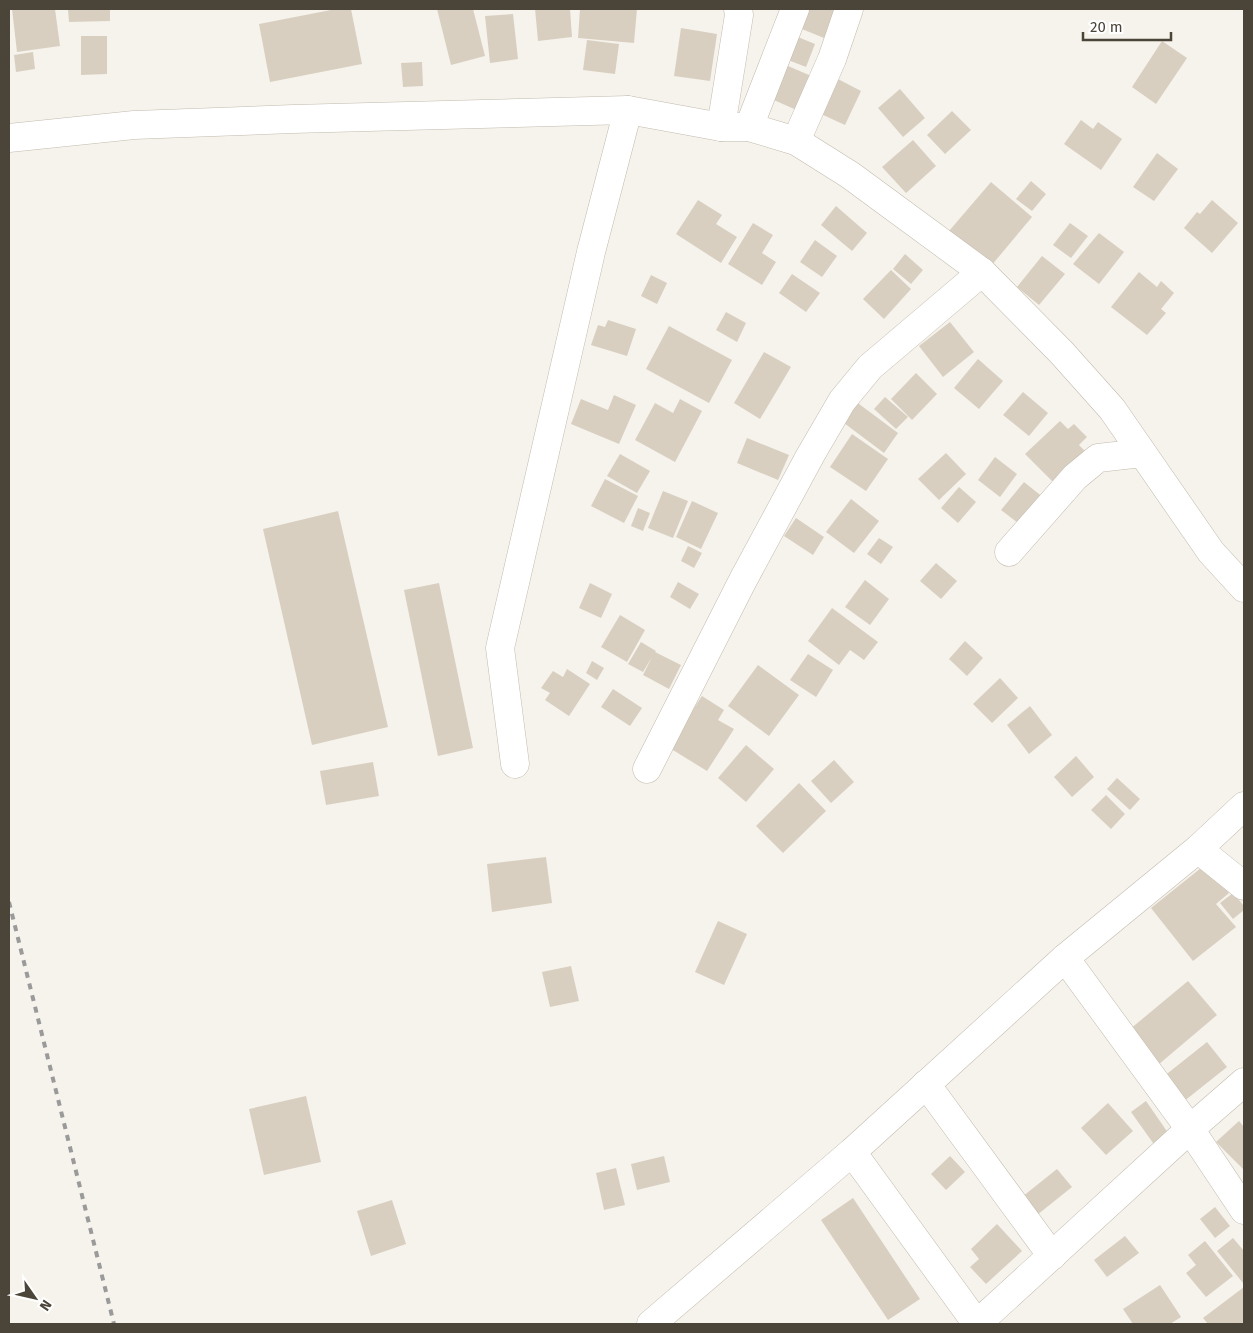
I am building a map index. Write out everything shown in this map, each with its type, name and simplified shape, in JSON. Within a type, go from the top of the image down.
[{"type":"street","points":[[722,126],[739,15],[738,9]]},
{"type":"street","points":[[748,127],[795,9]]},
{"type":"street","points":[[796,141],[832,59],[850,9]]},
{"type":"street","points":[[516,764],[500,648],[591,252],[628,110]]},
{"type":"street","points":[[9,138],[144,125],[417,115],[628,110],[722,126],[748,127],[796,141],[850,175],[982,272],[1062,353],[1112,409],[1211,552],[1244,588]]},
{"type":"street","points":[[647,769],[743,580],[842,401],[870,367],[982,272]]},
{"type":"street","points":[[1009,552],[1074,476],[1098,458],[1142,452]]},
{"type":"street","points":[[651,1324],[852,1152],[1065,958],[1198,849],[1244,806]]},
{"type":"street","points":[[1198,849],[1244,886]]},
{"type":"street","points":[[1065,958],[1190,1129],[1244,1210]]},
{"type":"street","points":[[852,1152],[977,1324],[1244,1082]]},
{"type":"street","points":[[926,1084],[1052,1256]]},
{"type":"building","points":[[12,9],[55,9],[60,46],[17,52]]},
{"type":"building","points":[[68,9],[110,9],[110,21],[69,22]]},
{"type":"building","points":[[336,9],[351,9],[362,64],[270,82],[259,24]]},
{"type":"building","points":[[437,9],[473,9],[485,56],[451,65]]},
{"type":"building","points":[[535,9],[570,9],[572,37],[538,41]]},
{"type":"building","points":[[580,9],[637,9],[634,43],[578,38]]},
{"type":"building","points":[[804,9],[835,10],[824,38],[797,27]]},
{"type":"building","points":[[513,14],[518,59],[490,63],[485,16]]},
{"type":"building","points":[[681,28],[717,34],[710,81],[674,76]]},
{"type":"building","points":[[793,35],[815,44],[806,67],[783,58]]},
{"type":"building","points":[[81,36],[107,36],[107,74],[81,75]]},
{"type":"building","points":[[587,40],[619,44],[615,74],[583,70]]},
{"type":"building","points":[[1162,41],[1187,58],[1156,104],[1132,87]]},
{"type":"building","points":[[33,52],[35,69],[16,72],[14,55]]},
{"type":"building","points":[[422,62],[423,86],[403,87],[401,63]]},
{"type":"building","points":[[781,63],[816,78],[801,112],[767,97]]},
{"type":"building","points":[[838,79],[861,91],[845,125],[821,114]]},
{"type":"building","points":[[900,89],[925,118],[903,137],[878,108]]},
{"type":"building","points":[[952,111],[971,130],[945,154],[927,135]]},
{"type":"building","points":[[1081,120],[1093,129],[1098,122],[1122,139],[1101,170],[1064,144]]},
{"type":"building","points":[[913,140],[936,166],[906,193],[882,167]]},
{"type":"building","points":[[1157,153],[1178,169],[1154,201],[1133,187]]},
{"type":"building","points":[[1031,181],[1046,194],[1032,211],[1016,199]]},
{"type":"building","points":[[991,182],[1032,217],[991,266],[949,231]]},
{"type":"building","points":[[698,200],[722,215],[716,224],[737,237],[721,263],[676,234]]},
{"type":"building","points":[[1212,200],[1238,223],[1212,253],[1184,228],[1197,212],[1200,214]]},
{"type":"building","points":[[836,206],[867,233],[852,251],[821,225]]},
{"type":"building","points":[[753,223],[773,235],[762,253],[776,262],[762,285],[728,264]]},
{"type":"building","points":[[1070,223],[1088,236],[1071,258],[1053,245]]},
{"type":"building","points":[[1099,233],[1124,252],[1099,284],[1073,264]]},
{"type":"building","points":[[815,240],[837,256],[822,277],[800,262]]},
{"type":"building","points":[[905,254],[923,270],[911,284],[893,269]]},
{"type":"building","points":[[1042,256],[1065,274],[1039,305],[1017,287]]},
{"type":"building","points":[[891,270],[911,289],[884,319],[863,299]]},
{"type":"building","points":[[1139,272],[1157,287],[1161,281],[1174,293],[1161,309],[1166,313],[1147,335],[1111,307]]},
{"type":"building","points":[[792,274],[820,293],[806,312],[779,293]]},
{"type":"building","points":[[651,275],[667,283],[657,304],[641,296]]},
{"type":"building","points":[[726,312],[746,323],[737,342],[716,330]]},
{"type":"building","points":[[608,320],[636,329],[627,356],[591,345],[598,325],[605,327]]},
{"type":"building","points":[[950,322],[974,352],[943,377],[919,346]]},
{"type":"building","points":[[669,326],[732,360],[709,403],[646,369]]},
{"type":"building","points":[[764,352],[791,367],[760,419],[734,403]]},
{"type":"building","points":[[978,359],[1003,381],[979,409],[954,388]]},
{"type":"building","points":[[916,373],[937,394],[912,420],[891,399]]},
{"type":"building","points":[[1023,392],[1048,413],[1029,436],[1003,415]]},
{"type":"building","points":[[614,395],[636,405],[619,444],[571,424],[581,399],[608,410]]},
{"type":"building","points":[[885,397],[908,417],[896,429],[874,409]]},
{"type":"building","points":[[680,399],[702,411],[675,462],[635,440],[655,403],[673,413]]},
{"type":"building","points":[[855,401],[898,433],[884,453],[840,420]]},
{"type":"building","points":[[1060,421],[1068,429],[1074,424],[1087,437],[1079,445],[1088,454],[1056,485],[1025,454]]},
{"type":"building","points":[[852,434],[888,459],[866,491],[830,467]]},
{"type":"building","points":[[747,438],[789,455],[778,480],[737,463]]},
{"type":"building","points":[[946,453],[966,474],[939,500],[918,479]]},
{"type":"building","points":[[620,454],[650,471],[637,493],[607,476]]},
{"type":"building","points":[[995,457],[1017,474],[1000,497],[978,480]]},
{"type":"building","points":[[605,479],[638,496],[624,523],[591,506]]},
{"type":"building","points":[[1024,482],[1044,498],[1022,526],[1001,510]]},
{"type":"building","points":[[959,487],[976,502],[958,523],[941,508]]},
{"type":"building","points":[[663,491],[688,501],[673,538],[648,528]]},
{"type":"building","points":[[851,499],[879,521],[854,553],[826,532]]},
{"type":"building","points":[[692,501],[718,513],[701,549],[676,537]]},
{"type":"building","points":[[638,508],[650,513],[643,531],[631,526]]},
{"type":"building","points":[[338,511],[388,727],[312,745],[263,529]]},
{"type":"building","points":[[796,518],[824,537],[813,555],[784,536]]},
{"type":"building","points":[[879,538],[893,547],[881,564],[867,554]]},
{"type":"building","points":[[688,546],[702,553],[694,568],[681,561]]},
{"type":"building","points":[[936,563],[957,581],[941,599],[920,581]]},
{"type":"building","points":[[865,580],[889,599],[870,625],[845,607]]},
{"type":"building","points":[[678,582],[699,594],[690,609],[670,597]]},
{"type":"building","points":[[439,583],[473,748],[438,756],[404,590]]},
{"type":"building","points":[[590,583],[612,594],[601,618],[579,608]]},
{"type":"building","points":[[832,608],[878,642],[864,660],[850,650],[839,665],[808,641]]},
{"type":"building","points":[[620,615],[645,630],[627,662],[601,647]]},
{"type":"building","points":[[965,641],[983,658],[967,676],[949,659]]},
{"type":"building","points":[[641,642],[655,652],[681,665],[669,689],[643,675],[652,657],[643,672],[628,664]]},
{"type":"building","points":[[808,654],[833,670],[816,697],[790,680]]},
{"type":"building","points":[[592,661],[604,668],[597,680],[586,673]]},
{"type":"building","points":[[758,665],[799,695],[769,736],[728,706]]},
{"type":"building","points":[[567,669],[590,684],[569,716],[545,700],[550,693],[541,688],[553,671],[563,677]]},
{"type":"building","points":[[1000,678],[1018,698],[992,723],[973,704]]},
{"type":"building","points":[[613,689],[642,708],[630,726],[601,707]]},
{"type":"building","points":[[702,696],[724,710],[718,720],[734,729],[707,771],[668,747]]},
{"type":"building","points":[[1030,706],[1052,735],[1029,754],[1007,725]]},
{"type":"building","points":[[746,745],[774,769],[746,802],[718,778]]},
{"type":"building","points":[[1076,756],[1094,777],[1072,797],[1054,777]]},
{"type":"building","points":[[834,760],[854,782],[831,803],[811,781]]},
{"type":"building","points":[[373,762],[379,796],[326,805],[320,771]]},
{"type":"building","points":[[1117,778],[1140,799],[1130,810],[1107,789]]},
{"type":"building","points":[[799,783],[826,811],[783,853],[756,826]]},
{"type":"building","points":[[1106,795],[1125,814],[1111,829],[1091,810]]},
{"type":"building","points":[[546,857],[552,903],[492,912],[487,864]]},
{"type":"building","points":[[1206,864],[1229,893],[1216,904],[1236,927],[1193,961],[1151,908]]},
{"type":"building","points":[[1233,893],[1244,906],[1244,910],[1233,919],[1220,903]]},
{"type":"building","points":[[718,921],[747,934],[724,985],[695,972]]},
{"type":"building","points":[[571,966],[579,1001],[550,1007],[542,972]]},
{"type":"building","points":[[1188,981],[1217,1015],[1158,1065],[1129,1030]]},
{"type":"building","points":[[1207,1042],[1227,1067],[1183,1102],[1163,1077]]},
{"type":"building","points":[[306,1096],[321,1162],[264,1175],[249,1109]]},
{"type":"building","points":[[1146,1101],[1173,1140],[1158,1150],[1131,1112]]},
{"type":"building","points":[[1108,1103],[1133,1131],[1106,1155],[1081,1128]]},
{"type":"building","points":[[1239,1121],[1244,1127],[1243,1169],[1216,1142]]},
{"type":"building","points":[[664,1156],[670,1182],[637,1190],[631,1164]]},
{"type":"building","points":[[950,1156],[965,1172],[946,1190],[931,1174]]},
{"type":"building","points":[[616,1168],[625,1205],[604,1210],[596,1173]]},
{"type":"building","points":[[1057,1169],[1072,1187],[1032,1219],[1017,1201]]},
{"type":"building","points":[[853,1198],[920,1299],[888,1320],[821,1220]]},
{"type":"building","points":[[392,1200],[406,1244],[371,1256],[357,1211]]},
{"type":"building","points":[[1215,1207],[1230,1226],[1215,1238],[1200,1219]]},
{"type":"building","points":[[997,1224],[1022,1251],[986,1284],[970,1267],[979,1259],[971,1249]]},
{"type":"building","points":[[1125,1236],[1139,1253],[1107,1277],[1094,1260]]},
{"type":"building","points":[[1233,1238],[1244,1251],[1243,1283],[1217,1251]]},
{"type":"building","points":[[1205,1241],[1233,1276],[1206,1297],[1186,1273],[1196,1265],[1188,1255]]},
{"type":"building","points":[[1160,1285],[1181,1317],[1170,1324],[1133,1324],[1123,1309]]},
{"type":"building","points":[[1244,1287],[1244,1322],[1241,1324],[1208,1324],[1203,1318]]},
{"type":"railway","points":[[9,902],[114,1324]]}]
